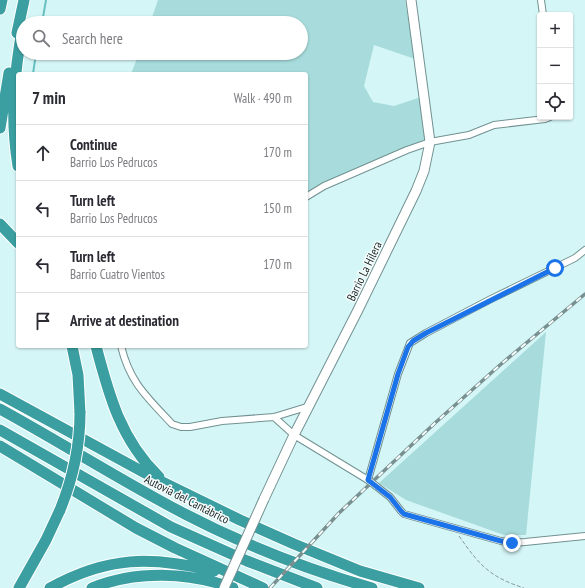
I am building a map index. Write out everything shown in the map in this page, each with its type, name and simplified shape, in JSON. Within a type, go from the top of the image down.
[{"type":"highway","points":[[0,9],[2,0]]},
{"type":"highway","points":[[21,16],[24,0]]},
{"type":"highway","points":[[25,16],[28,0]]},
{"type":"highway","points":[[0,128],[16,43]]},
{"type":"highway","points":[[16,72],[18,60]]},
{"type":"highway","points":[[16,73],[13,129],[16,151]]},
{"type":"highway","points":[[0,224],[16,241]]},
{"type":"highway","points":[[19,588],[46,540],[60,510],[70,484],[75,462],[80,432],[80,413],[78,375],[72,348]]},
{"type":"highway","points":[[97,348],[110,397],[122,427],[131,442],[151,469],[160,477],[188,495]]},
{"type":"highway","points":[[0,394],[188,495],[294,544],[360,570],[419,588]]},
{"type":"highway","name":"Autovía del Cantábrico","points":[[0,409],[123,480],[202,522],[268,552],[372,588]]},
{"type":"highway","points":[[0,430],[171,526],[252,564],[317,588]]},
{"type":"highway","points":[[0,446],[136,528],[175,548],[263,588]]},
{"type":"highway","points":[[50,588],[74,575],[98,568],[125,562],[149,561],[185,564],[263,588]]},
{"type":"highway","points":[[92,588],[125,578],[162,575],[202,579],[233,588]]},
{"type":"street","name":"Barrio La Hilera","points":[[224,588],[294,435],[310,406],[416,192],[424,171],[430,142],[412,0]]},
{"type":"street","points":[[541,0],[543,12]]},
{"type":"street","points":[[308,196],[324,186],[430,142],[469,135],[494,125],[537,120]]},
{"type":"street","points":[[368,480],[398,374],[410,343],[472,309],[575,258],[585,250]]},
{"type":"street","points":[[122,348],[126,364],[136,384],[148,399],[176,426],[190,427],[222,420],[274,417],[310,406]]},
{"type":"street","points":[[274,417],[294,435],[368,480],[390,497],[404,514],[512,543],[585,536]]},
{"type":"path","points":[[453,527],[472,554],[492,574],[502,580],[524,588]]},
{"type":"shaded area","points":[[158,0],[405,0],[415,59],[374,45],[364,86],[373,102],[394,106],[421,97],[427,139],[326,184],[308,194],[308,72],[132,72],[136,60],[308,60],[308,16],[152,16]]},
{"type":"shaded area","points":[[546,332],[526,535],[504,535],[406,500],[379,483]]},
{"type":"waterway","points":[[43,16],[46,0]]},
{"type":"waterway","points":[[33,72],[35,60]]},
{"type":"railway","points":[[270,588],[339,513],[435,423],[500,365],[585,294]]},
{"type":"route","points":[[512,543],[404,514],[386,493],[368,480],[398,374],[410,343],[426,333],[555,268]]}]
